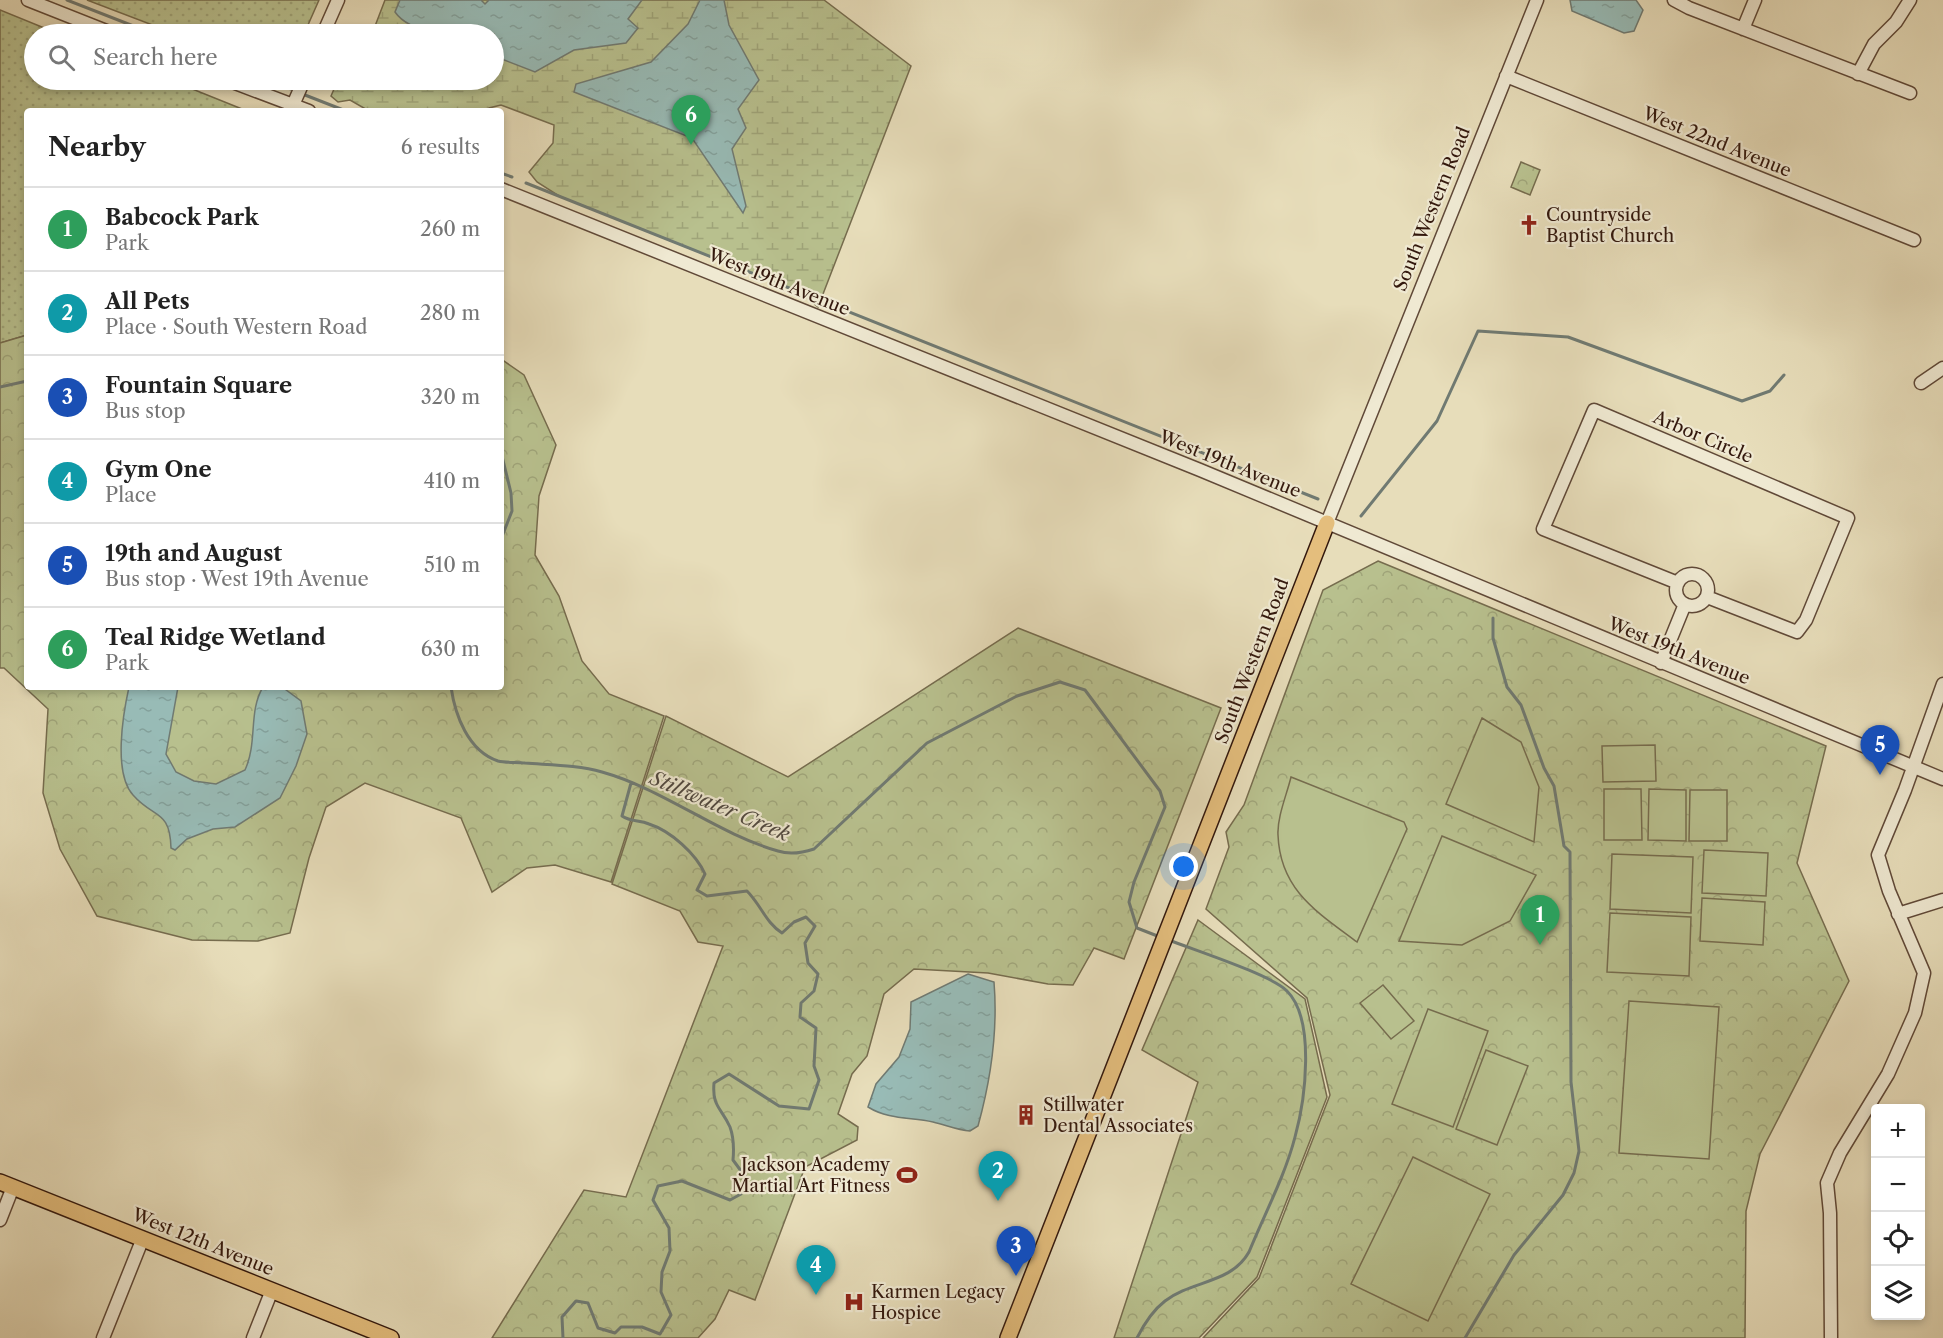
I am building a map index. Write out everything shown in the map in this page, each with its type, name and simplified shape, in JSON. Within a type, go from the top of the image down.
[{"type":"main road","name":"South Western Road","points":[[1008,1338],[1327,523]]},
{"type":"main road","name":"West 12th Avenue","points":[[7,1184],[391,1338]]},
{"type":"street","points":[[28,0],[89,24]]},
{"type":"street","points":[[327,24],[338,0]]},
{"type":"street","name":"South Western Road","points":[[1327,523],[1537,0]]},
{"type":"street","points":[[1674,0],[1910,93]]},
{"type":"street","points":[[1743,29],[1755,0]]},
{"type":"street","points":[[1858,74],[1874,44],[1896,22],[1910,0]]},
{"type":"street","name":"West 22nd Avenue","points":[[1506,76],[1914,240]]},
{"type":"street","points":[[253,90],[301,108]]},
{"type":"street","points":[[293,105],[300,90]]},
{"type":"street","name":"West 19th Avenue","points":[[504,190],[1327,523],[1943,779]]},
{"type":"street","points":[[1920,383],[1943,368]]},
{"type":"street","name":"Arbor Circle","points":[[1678,584],[1543,529],[1594,410],[1848,518],[1806,620],[1797,632],[1707,597]]},
{"type":"street","points":[[1689,575],[1699,576],[1706,583],[1707,597],[1700,604],[1684,604],[1677,593],[1678,584],[1689,575]]},
{"type":"street","points":[[1661,663],[1684,604]]},
{"type":"street","points":[[1831,1338],[1827,1183],[1840,1153],[1888,1074],[1915,1013],[1923,986],[1924,973],[1898,914],[1878,855],[1905,790],[1943,684]]},
{"type":"street","points":[[1898,914],[1943,900]]},
{"type":"street","points":[[0,1220],[7,1184]]},
{"type":"street","points":[[103,1338],[143,1238]]},
{"type":"street","points":[[253,1338],[272,1290]]},
{"type":"green space","points":[[87,0],[319,0],[308,24],[150,24]]},
{"type":"green space","points":[[385,0],[824,0],[911,66],[818,307],[801,293],[559,196],[537,182],[529,172],[553,143],[554,125],[501,105],[489,108],[364,108],[350,100],[338,102],[331,96],[334,90],[504,90],[504,24],[376,24]]},
{"type":"green space","points":[[0,10],[34,24],[24,24],[24,90],[195,90],[240,108],[24,108],[24,336],[0,343]]},
{"type":"green space","points":[[1521,162],[1540,170],[1530,195],[1511,187]]},
{"type":"green space","points":[[24,336],[24,687],[4,668],[0,668],[0,343]]},
{"type":"green space","points":[[504,361],[524,375],[556,445],[539,496],[535,555],[559,596],[582,661],[609,694],[664,716],[611,882],[555,865],[527,868],[492,892],[461,818],[365,783],[326,807],[309,858],[290,933],[258,941],[192,940],[97,916],[60,849],[43,793],[48,709],[28,690],[504,690]]},
{"type":"green space","points":[[1378,561],[1826,746],[1797,863],[1849,981],[1760,1154],[1746,1211],[1745,1338],[1203,1338],[1259,1278],[1330,1095],[1307,998],[1206,909],[1229,847],[1226,832],[1244,805],[1323,590]]},
{"type":"green space","points":[[1018,628],[1221,708],[1124,959],[1094,948],[1073,985],[1048,984],[988,973],[914,969],[884,994],[867,1056],[852,1074],[838,1114],[858,1127],[857,1140],[805,1167],[755,1300],[729,1290],[715,1319],[698,1338],[492,1338],[584,1190],[626,1197],[723,946],[698,942],[680,911],[612,884],[666,716],[788,777]]},
{"type":"green space","points":[[1482,718],[1521,742],[1539,787],[1534,842],[1446,804]]},
{"type":"green space","points":[[1655,745],[1656,781],[1603,782],[1602,746]]},
{"type":"green space","points":[[1291,777],[1404,822],[1407,829],[1357,942],[1303,898],[1286,871],[1280,854],[1278,828]]},
{"type":"green space","points":[[1604,789],[1641,789],[1642,840],[1604,840]]},
{"type":"green space","points":[[1649,789],[1686,790],[1686,841],[1648,840]]},
{"type":"green space","points":[[1690,790],[1727,790],[1727,841],[1689,841]]},
{"type":"green space","points":[[1442,836],[1536,875],[1510,921],[1462,945],[1399,941]]},
{"type":"green space","points":[[1704,850],[1768,853],[1766,896],[1702,893]]},
{"type":"green space","points":[[1612,854],[1693,857],[1691,913],[1610,909]]},
{"type":"green space","points":[[1702,898],[1765,902],[1763,945],[1700,941]]},
{"type":"green space","points":[[1610,913],[1691,917],[1689,976],[1607,972]]},
{"type":"green space","points":[[1198,920],[1305,999],[1327,1097],[1257,1277],[1199,1338],[1114,1338],[1198,1082],[1142,1050]]},
{"type":"green space","points":[[1383,985],[1414,1021],[1391,1039],[1360,1003]]},
{"type":"green space","points":[[1629,1001],[1719,1007],[1709,1159],[1619,1153]]},
{"type":"green space","points":[[1428,1009],[1488,1031],[1453,1127],[1392,1104]]},
{"type":"green space","points":[[1486,1050],[1528,1066],[1497,1145],[1456,1129]]},
{"type":"green space","points":[[1413,1157],[1490,1194],[1428,1321],[1351,1284]]},
{"type":"water","points":[[400,0],[481,0],[485,4],[489,0],[642,0],[628,19],[638,28],[626,43],[574,50],[535,72],[504,60],[504,24],[410,24],[395,12]]},
{"type":"water","points":[[700,0],[724,0],[729,25],[759,80],[738,109],[746,128],[732,149],[746,206],[743,213],[692,138],[574,92],[576,84],[651,62],[688,24]]},
{"type":"water","points":[[1570,0],[1636,0],[1643,10],[1634,31],[1624,33],[1572,11]]},
{"type":"water","points":[[128,690],[177,690],[166,754],[176,772],[194,781],[216,784],[245,770],[251,748],[256,706],[262,690],[286,690],[301,701],[307,734],[296,766],[280,798],[235,827],[213,829],[187,839],[175,850],[171,848],[168,827],[164,820],[141,803],[127,785],[121,758],[124,712]]},
{"type":"water","points":[[968,974],[994,982],[995,1019],[992,1055],[987,1091],[978,1126],[970,1131],[956,1129],[933,1122],[884,1114],[868,1107],[876,1084],[899,1057],[910,1029],[911,1002]]},
{"type":"waterway","points":[[67,0],[128,24]]},
{"type":"waterway","points":[[305,95],[338,108]]},
{"type":"waterway","points":[[504,174],[512,177]]},
{"type":"waterway","points":[[526,183],[1318,499]]},
{"type":"waterway","points":[[1361,516],[1437,421],[1478,331],[1568,337],[1742,401],[1770,391],[1784,375]]},
{"type":"waterway","name":"Stillwater Creek","points":[[0,387],[24,382]]},
{"type":"waterway","name":"Stillwater Creek","points":[[504,464],[511,493],[512,511],[504,531]]},
{"type":"waterway","points":[[1465,1338],[1514,1255],[1563,1195],[1574,1173],[1579,1151],[1571,1082],[1570,852],[1564,846],[1554,786],[1544,768],[1521,705],[1507,687],[1493,638],[1493,618]]},
{"type":"waterway","name":"Stillwater Creek","points":[[452,690],[460,720],[471,741],[488,756],[498,761],[574,767],[602,772],[647,789],[734,834],[778,851],[792,853],[814,849],[927,743],[1017,696],[1060,682],[1085,690],[1160,791],[1165,807],[1134,882],[1129,902],[1137,928],[1160,937]]},
{"type":"waterway","points":[[563,1338],[562,1317],[576,1301],[588,1303],[598,1328],[615,1333],[621,1327],[642,1327],[660,1334],[671,1315],[661,1292],[662,1272],[670,1251],[669,1228],[653,1200],[658,1186],[682,1181],[730,1200],[741,1194],[747,1179],[733,1160],[731,1131],[714,1097],[714,1083],[729,1074],[779,1106],[809,1109],[819,1080],[814,1066],[816,1028],[800,1017],[801,1003],[814,991],[818,974],[808,963],[805,943],[815,926],[806,917],[794,922],[782,933],[776,929],[747,891],[707,896],[697,890],[705,874],[689,851],[657,827],[622,816],[631,783]]},
{"type":"waterway","name":"Stillwater Creek","points":[[1137,1338],[1149,1318],[1165,1301],[1187,1289],[1222,1276],[1232,1270],[1249,1252],[1291,1152],[1299,1122],[1305,1083],[1305,1040],[1302,1021],[1296,1004],[1287,991],[1250,970],[1169,940]]},
{"type":"place","name":"Teal Ridge Wetland","points":[[691,145]]},
{"type":"place","name":"Countryside Baptist Church","points":[[1529,225]]},
{"type":"place","name":"19th and August","points":[[1880,775]]},
{"type":"place","name":"Babcock Park","points":[[1540,945]]},
{"type":"place","name":"Stillwater Dental Associates","points":[[1026,1115]]},
{"type":"place","name":"Jackson Academy Martial Art Fitness","points":[[907,1175]]},
{"type":"place","name":"All Pets","points":[[998,1201]]},
{"type":"place","name":"Fountain Square","points":[[1016,1276]]},
{"type":"place","name":"Gym One","points":[[816,1295]]},
{"type":"place","name":"Karmen Legacy Hospice","points":[[854,1302]]}]
